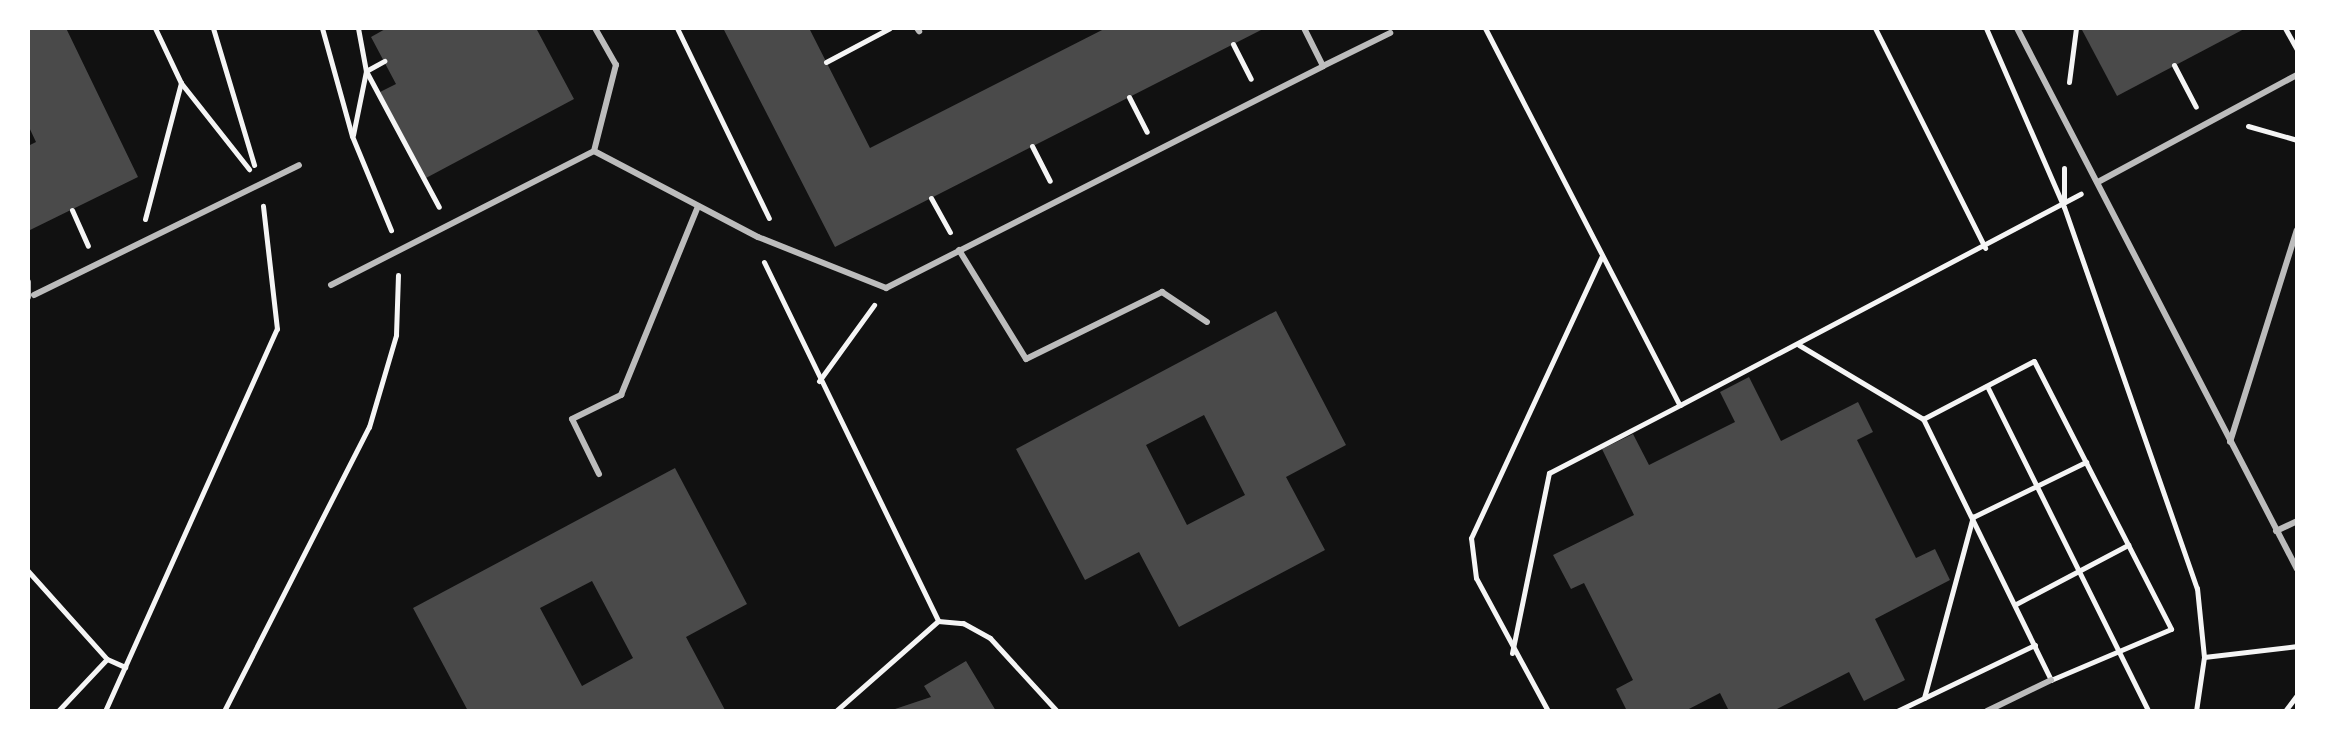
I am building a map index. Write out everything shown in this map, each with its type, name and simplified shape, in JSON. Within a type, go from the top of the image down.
[{"type":"lane","points":[[331,285],[594,151],[616,65],[595,28]]},
{"type":"lane","points":[[1304,28],[1323,66]]},
{"type":"lane","points":[[2017,28],[2297,569]]},
{"type":"lane","points":[[594,151],[758,237],[886,288],[1260,96],[1390,33]]},
{"type":"lane","points":[[2098,182],[2297,75]]},
{"type":"lane","points":[[28,282],[31,296],[299,165]]},
{"type":"lane","points":[[599,474],[572,419],[621,395],[698,206]]},
{"type":"lane","points":[[2230,442],[2297,230]]},
{"type":"lane","points":[[959,250],[1026,359],[1162,292],[1207,322]]},
{"type":"lane","points":[[2276,531],[2297,521]]},
{"type":"lane","points":[[1987,711],[2051,680]]},
{"type":"path","points":[[155,28],[181,83],[260,183]]},
{"type":"path","points":[[224,711],[369,427],[396,335],[399,251],[352,136],[322,28]]},
{"type":"path","points":[[358,28],[366,71],[449,225]]},
{"type":"path","points":[[677,28],[773,227],[758,237],[768,279],[938,621]]},
{"type":"path","points":[[826,62],[890,28]]},
{"type":"path","points":[[1485,28],[1680,405]]},
{"type":"path","points":[[1875,28],[1985,248]]},
{"type":"path","points":[[1986,28],[2064,207],[2197,588],[2204,657],[2196,711]]},
{"type":"path","points":[[2285,28],[2297,50]]},
{"type":"path","points":[[1233,44],[1260,96]]},
{"type":"path","points":[[352,136],[366,71],[384,61]]},
{"type":"path","points":[[2174,65],[2205,124]]},
{"type":"path","points":[[138,243],[181,83]]},
{"type":"path","points":[[1129,97],[1156,149]]},
{"type":"path","points":[[2217,117],[2297,140]]},
{"type":"path","points":[[1032,146],[1059,199]]},
{"type":"path","points":[[931,198],[959,250]]},
{"type":"path","points":[[1512,654],[1549,473],[2064,207]]},
{"type":"path","points":[[72,210],[96,264]]},
{"type":"path","points":[[1548,711],[1512,654],[1476,578],[1471,538],[1602,255]]},
{"type":"path","points":[[819,381],[886,288]]},
{"type":"path","points":[[105,711],[277,329]]},
{"type":"path","points":[[1798,344],[1923,419],[2051,680],[2171,629],[2034,361],[1923,419]]},
{"type":"path","points":[[1987,386],[2116,653],[2148,711]]},
{"type":"path","points":[[1924,698],[1973,517],[2086,462]]},
{"type":"path","points":[[2016,604],[2128,545]]},
{"type":"path","points":[[28,571],[107,659],[125,667]]},
{"type":"path","points":[[836,711],[938,621],[963,623],[990,638],[1057,711]]},
{"type":"path","points":[[1897,711],[2035,645]]},
{"type":"path","points":[[2204,657],[2297,646]]},
{"type":"path","points":[[58,711],[107,659]]},
{"type":"path","points":[[2285,711],[2297,695]]},
{"type":"building","points":[[28,28],[66,28],[138,177],[28,231],[28,146],[36,142],[28,125]]},
{"type":"building","points":[[387,28],[536,28],[574,99],[426,178],[380,92],[396,84],[371,37]]},
{"type":"building","points":[[723,28],[809,28],[870,148],[1106,28],[1265,28],[835,247]]},
{"type":"building","points":[[2081,28],[2246,28],[2117,96]]},
{"type":"building","points":[[1276,311],[1346,445],[1286,477],[1325,550],[1179,627],[1139,552],[1085,580],[1016,449]],"holes":[[[1204,415],[1245,495],[1187,525],[1146,445]]]},
{"type":"building","points":[[1749,377],[1781,441],[1858,402],[1873,432],[1857,440],[1916,558],[1935,549],[1950,580],[1875,619],[1905,680],[1864,701],[1849,672],[1773,711],[1729,711],[1720,693],[1685,711],[1627,711],[1616,689],[1633,680],[1584,583],[1571,589],[1553,555],[1634,515],[1602,449],[1633,434],[1649,465],[1735,422],[1720,392]]},
{"type":"building","points":[[675,468],[747,604],[686,637],[725,710],[468,711],[413,608]],"holes":[[[592,581],[633,658],[582,686],[540,608]]]},
{"type":"building","points":[[966,661],[996,711],[889,711],[931,697],[924,686]]}]
